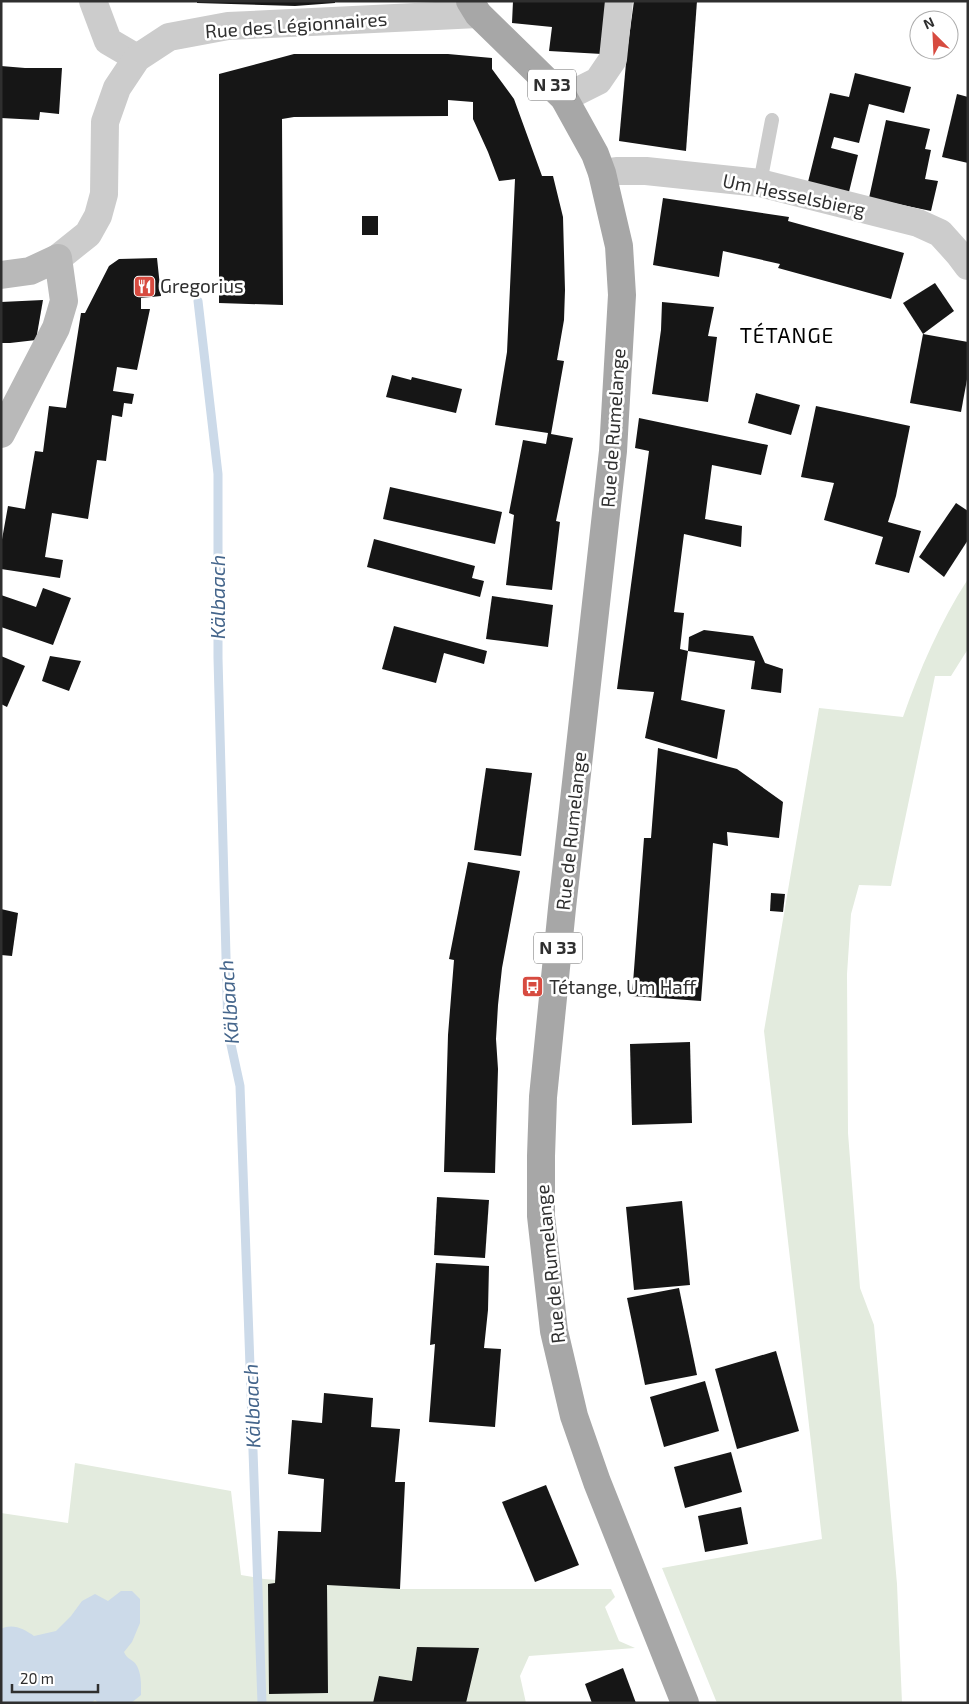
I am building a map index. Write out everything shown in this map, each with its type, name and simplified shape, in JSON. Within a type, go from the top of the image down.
[{"type":"main road","name":"Rue de Rumelange","points":[[474,8],[564,98],[595,154],[602,173],[619,246],[622,295],[614,441],[543,1097],[541,1216],[554,1331],[574,1416],[597,1482],[684,1703]]},
{"type":"street","points":[[93,1],[108,41],[137,58]]},
{"type":"street","points":[[564,98],[598,81],[613,59],[619,1]]},
{"type":"street","name":"Rue des Légionnaires","points":[[1,275],[30,271],[58,258],[88,234],[98,216],[104,194],[105,122],[117,88],[137,58],[169,37],[228,26],[474,8]]},
{"type":"street","name":"Um Hesselsbierg","points":[[602,173],[618,170],[646,170],[760,183],[918,223],[940,234],[968,266]]},
{"type":"street","points":[[1,434],[56,328],[64,301],[58,258]]},
{"type":"lane","points":[[760,183],[772,120]]},
{"type":"shaded area","points":[[968,579],[968,649],[951,676],[935,676],[891,886],[859,885],[851,914],[847,974],[848,1133],[860,1288],[874,1325],[897,1584],[902,1703],[717,1703],[662,1568],[822,1539],[764,1031],[819,708],[903,717],[931,646],[948,612]]},
{"type":"shaded area","points":[[75,1463],[231,1491],[241,1575],[264,1579],[400,1589],[611,1589],[615,1597],[605,1607],[619,1641],[635,1648],[529,1656],[520,1676],[526,1703],[1,1703],[1,1513],[68,1523]]},
{"type":"water","points":[[121,1591],[132,1591],[140,1599],[140,1623],[132,1642],[124,1652],[139,1670],[141,1695],[131,1703],[99,1703],[95,1700],[91,1703],[4,1703],[1,1699],[1,1629],[14,1627],[34,1636],[56,1631],[71,1616],[82,1601],[95,1594],[108,1601]]},
{"type":"building","points":[[197,1],[335,1],[335,3],[295,6],[197,3]]},
{"type":"building","points":[[513,1],[609,1],[602,54],[549,51],[552,27],[512,23]]},
{"type":"building","points":[[634,1],[697,1],[686,151],[619,141],[627,52]]},
{"type":"building","points":[[294,54],[448,54],[492,58],[492,69],[514,99],[542,176],[553,176],[563,217],[565,290],[564,320],[557,360],[564,361],[551,434],[573,438],[556,521],[560,522],[552,590],[506,585],[514,515],[509,513],[523,440],[546,444],[548,433],[495,425],[507,352],[515,179],[499,181],[473,119],[473,102],[448,100],[448,116],[294,117],[282,119],[283,305],[219,303],[219,74]]},
{"type":"building","points":[[1,66],[62,68],[59,114],[40,112],[39,120],[1,118]]},
{"type":"building","points":[[855,73],[911,87],[904,113],[869,104],[859,143],[834,137],[831,148],[858,155],[848,196],[807,186],[830,93],[849,97]]},
{"type":"building","points":[[957,94],[968,97],[968,163],[942,157]]},
{"type":"building","points":[[886,120],[930,129],[925,149],[931,150],[925,179],[938,181],[931,211],[869,198]]},
{"type":"building","points":[[663,198],[789,217],[788,221],[904,253],[891,299],[778,268],[780,264],[723,251],[719,277],[653,265]]},
{"type":"building","points":[[362,216],[378,216],[378,235],[362,235]]},
{"type":"building","points":[[157,258],[161,296],[141,298],[141,309],[150,309],[137,370],[117,367],[113,391],[134,394],[132,404],[124,403],[122,417],[112,415],[106,461],[97,460],[88,519],[52,513],[45,557],[63,560],[60,578],[1,569],[1,545],[8,506],[25,509],[35,451],[43,452],[49,406],[66,408],[81,313],[85,313],[109,266],[119,259]]},
{"type":"building","points":[[935,283],[954,311],[923,334],[903,303]]},
{"type":"building","points":[[43,300],[36,340],[1,343],[1,302]]},
{"type":"building","points":[[662,302],[714,307],[708,336],[717,337],[708,402],[652,394],[661,330]]},
{"type":"building","points":[[923,334],[968,342],[968,374],[961,412],[910,403]]},
{"type":"building","points":[[392,375],[411,380],[412,377],[462,389],[456,413],[386,397]]},
{"type":"building","points":[[756,393],[800,405],[791,435],[748,423]]},
{"type":"building","points":[[816,406],[910,426],[896,496],[888,522],[921,531],[909,573],[875,564],[883,537],[824,520],[834,483],[801,477]]},
{"type":"building","points":[[639,418],[768,445],[761,475],[712,465],[705,519],[742,526],[741,547],[684,534],[674,612],[684,613],[680,649],[688,651],[681,700],[725,710],[717,759],[645,738],[654,692],[617,689],[649,451],[635,448]]},
{"type":"building","points":[[390,487],[502,512],[495,544],[383,519]]},
{"type":"building","points":[[956,503],[968,511],[968,540],[944,577],[919,557]]},
{"type":"building","points":[[374,539],[475,566],[472,578],[484,581],[480,597],[367,567]]},
{"type":"building","points":[[43,588],[71,598],[53,645],[1,627],[1,595],[36,607]]},
{"type":"building","points":[[492,596],[553,605],[548,647],[486,639]]},
{"type":"building","points":[[394,626],[487,651],[484,664],[444,653],[436,683],[382,669]]},
{"type":"building","points":[[704,630],[753,636],[765,663],[783,669],[781,693],[751,689],[755,661],[688,651],[689,637]]},
{"type":"building","points":[[1,656],[25,666],[7,707],[1,704]]},
{"type":"building","points":[[50,656],[81,661],[69,691],[42,681]]},
{"type":"building","points":[[658,748],[737,769],[783,802],[779,838],[727,832],[728,846],[713,843],[701,1001],[632,996],[644,838],[651,838]]},
{"type":"building","points":[[486,768],[532,773],[521,856],[474,850]]},
{"type":"building","points":[[468,862],[520,871],[502,968],[498,1005],[495,1173],[444,1172],[448,1035],[454,960],[449,959]]},
{"type":"building","points":[[771,893],[785,894],[783,912],[770,911]]},
{"type":"building","points":[[1,909],[18,913],[12,956],[1,955]]},
{"type":"building","points":[[690,1042],[692,1123],[632,1125],[630,1044]]},
{"type":"building","points":[[437,1197],[489,1200],[485,1258],[434,1255]]},
{"type":"building","points":[[682,1201],[690,1285],[634,1290],[626,1207]]},
{"type":"building","points":[[436,1263],[489,1266],[488,1310],[484,1348],[501,1349],[495,1427],[429,1422],[435,1344],[430,1345]]},
{"type":"building","points":[[679,1288],[697,1375],[645,1385],[627,1298]]},
{"type":"building","points":[[776,1351],[799,1431],[737,1449],[715,1369]]},
{"type":"building","points":[[705,1381],[719,1431],[664,1447],[650,1397]]},
{"type":"building","points":[[324,1393],[373,1398],[371,1427],[400,1429],[395,1482],[405,1482],[400,1589],[327,1585],[328,1693],[269,1694],[268,1584],[275,1583],[278,1531],[321,1532],[324,1479],[288,1474],[292,1420],[322,1423]]},
{"type":"building","points":[[731,1452],[742,1492],[685,1508],[674,1467]]},
{"type":"building","points":[[546,1485],[579,1565],[535,1582],[502,1502]]},
{"type":"building","points":[[741,1507],[748,1544],[705,1552],[698,1516]]},
{"type":"building","points":[[417,1647],[479,1648],[466,1703],[373,1703],[379,1676],[412,1681]]},
{"type":"building","points":[[623,1668],[636,1703],[592,1703],[585,1684]]},
{"type":"waterway","name":"Kälbaach","points":[[198,301],[218,474],[218,658],[228,1031],[240,1086],[262,1703]]},
{"type":"place","name":"Gregorius","points":[[144,286]]},
{"type":"place","name":"Tétange, Um Haff","points":[[533,987]]},
{"type":"district","name":"TÉTANGE","points":[[787,336]]}]
